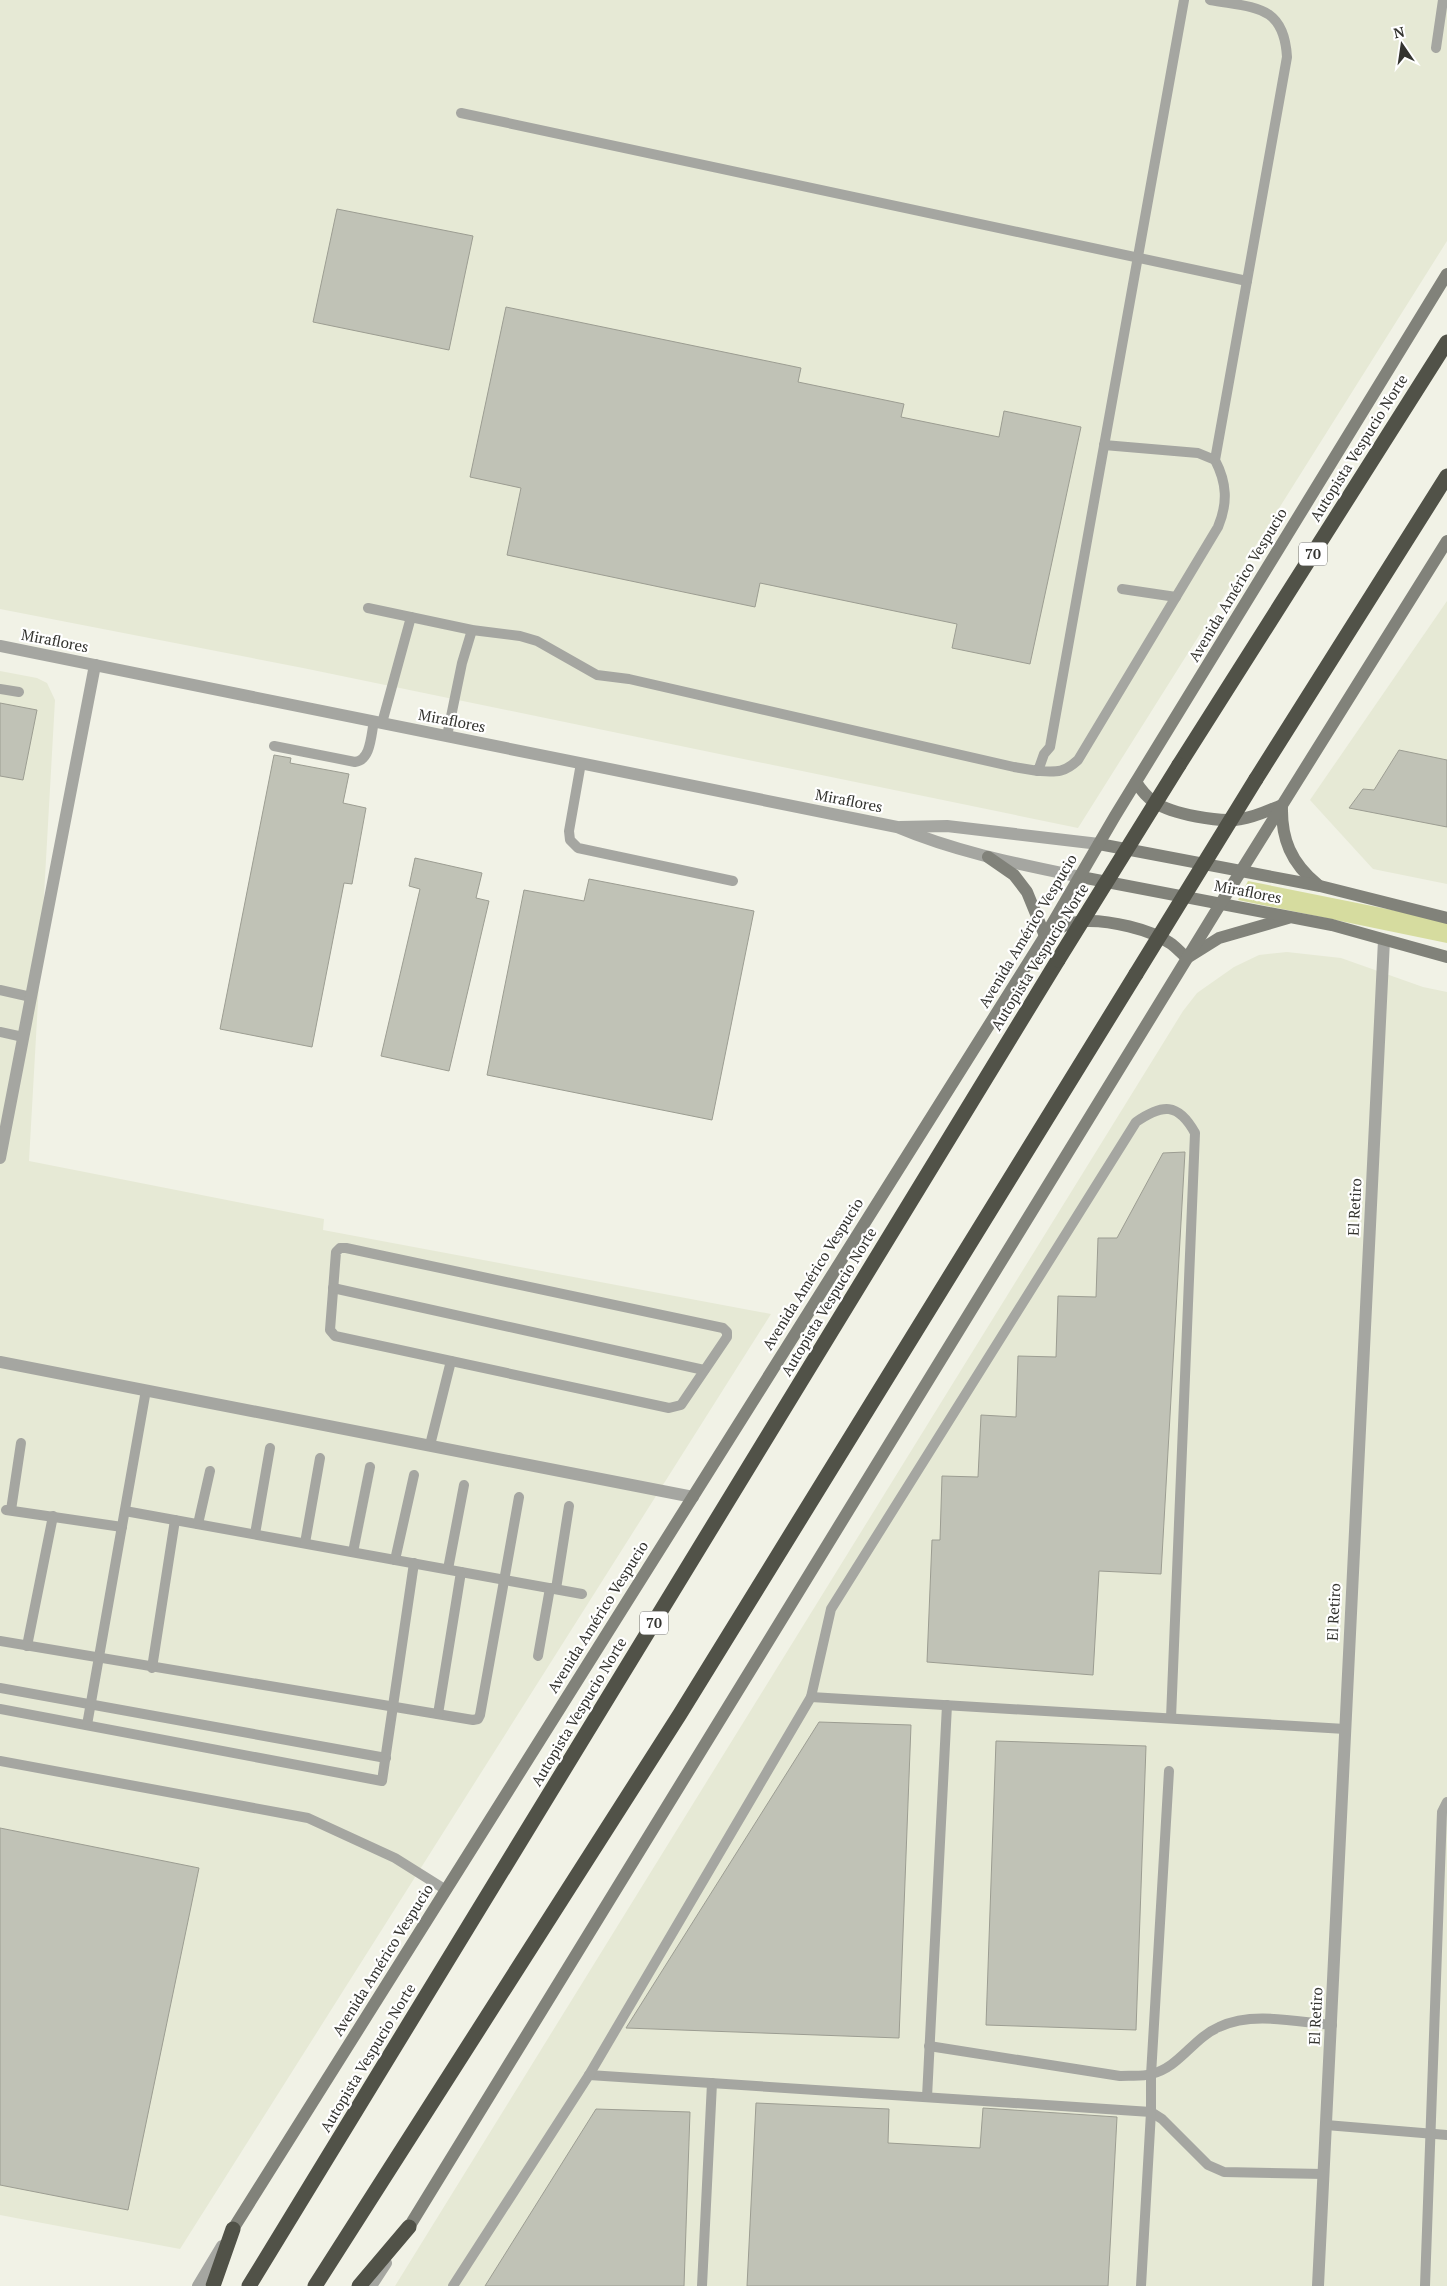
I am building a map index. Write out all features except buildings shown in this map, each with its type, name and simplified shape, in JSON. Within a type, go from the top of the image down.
[{"type":"highway","name":"Autopista Vespucio Norte","points":[[249,2286],[1058,960],[1447,342]]},
{"type":"highway","points":[[315,2286],[680,1714],[1256,779],[1447,476]]},
{"type":"highway","points":[[359,2286],[409,2227]]},
{"type":"highway","points":[[213,2286],[233,2229]]},
{"type":"main road","name":"Avenida Américo Vespucio","points":[[233,2229],[1045,936],[1136,782],[1447,274]]},
{"type":"main road","points":[[409,2227],[1240,871],[1447,541]]},
{"type":"main road","points":[[1136,782],[1147,797],[1165,808],[1219,820],[1252,817],[1282,805]]},
{"type":"main road","points":[[1282,805],[1282,822],[1289,852],[1306,875],[1320,886]]},
{"type":"main road","name":"Miraflores","points":[[1099,844],[1320,886],[1390,902],[1447,918]]},
{"type":"main road","points":[[988,858],[1014,875],[1027,892],[1045,936],[1071,923],[1097,922],[1148,932],[1171,944],[1187,958]]},
{"type":"main road","name":"Miraflores","points":[[1081,877],[1293,917],[1447,957]]},
{"type":"main road","points":[[1187,958],[1219,938],[1250,927],[1293,917]]},
{"type":"street","name":"Miraflores","points":[[0,646],[897,827],[939,844],[988,858],[1081,877]]},
{"type":"street","points":[[0,1158],[95,665]]},
{"type":"street","name":"Miraflores","points":[[897,827],[947,826],[1099,844]]},
{"type":"street","name":"El Retiro","points":[[1318,2286],[1384,940]]},
{"type":"street","points":[[0,1362],[693,1497]]},
{"type":"street","points":[[371,2286],[409,2227]]},
{"type":"street","name":"Avenida Américo Vespucio","points":[[198,2286],[233,2229]]},
{"type":"lane","points":[[1038,771],[1044,754],[1050,747],[1184,0]]},
{"type":"lane","points":[[368,608],[472,630],[520,636],[537,641],[598,675],[629,679],[1014,767],[1056,772],[1068,769],[1078,760],[1218,527],[1224,513],[1226,492],[1223,475],[1215,460],[1287,57],[1284,31],[1268,13],[1255,8],[1210,0]]},
{"type":"lane","points":[[1436,48],[1443,0]]},
{"type":"lane","points":[[461,113],[1247,281]]},
{"type":"lane","points":[[1104,445],[1198,453],[1215,460]]},
{"type":"lane","points":[[1122,589],[1176,597]]},
{"type":"lane","points":[[274,746],[355,762],[361,761],[366,757],[410,616]]},
{"type":"lane","points":[[447,736],[462,664],[472,630]]},
{"type":"lane","points":[[0,689],[19,692]]},
{"type":"lane","points":[[581,763],[569,831],[570,840],[578,848],[733,881]]},
{"type":"lane","points":[[0,990],[31,997]]},
{"type":"lane","points":[[0,1032],[23,1037]]},
{"type":"lane","points":[[453,2286],[589,2074],[811,1697],[831,1609],[1136,1122],[1154,1109],[1170,1109],[1187,1118],[1195,1133],[1171,1718]]},
{"type":"lane","points":[[340,1248],[346,1248],[723,1328],[727,1332],[727,1337],[681,1404],[669,1408],[332,1334],[330,1330],[333,1288],[336,1252],[340,1248]]},
{"type":"lane","points":[[333,1288],[704,1370]]},
{"type":"lane","points":[[430,1446],[451,1361]]},
{"type":"lane","points":[[87,1726],[146,1390]]},
{"type":"lane","points":[[21,1443],[9,1510],[122,1526]]},
{"type":"lane","points":[[256,1534],[270,1448]]},
{"type":"lane","points":[[305,1543],[320,1458]]},
{"type":"lane","points":[[353,1552],[370,1467]]},
{"type":"lane","points":[[198,1524],[210,1472]]},
{"type":"lane","points":[[395,1560],[414,1475]]},
{"type":"lane","points":[[448,1569],[464,1486]]},
{"type":"lane","points":[[0,1642],[392,1708],[473,1720],[478,1719],[519,1497]]},
{"type":"lane","points":[[538,1656],[569,1506]]},
{"type":"lane","points":[[125,1511],[582,1594]]},
{"type":"lane","points":[[27,1646],[53,1516]]},
{"type":"lane","points":[[152,1668],[175,1520]]},
{"type":"lane","points":[[0,1709],[382,1781],[414,1563]]},
{"type":"lane","points":[[438,1714],[461,1572]]},
{"type":"lane","points":[[0,1688],[386,1758]]},
{"type":"lane","points":[[811,1697],[1345,1729]]},
{"type":"lane","points":[[927,2097],[947,1705]]},
{"type":"lane","points":[[0,1761],[308,1818],[395,1858],[446,1890]]},
{"type":"lane","points":[[1141,2286],[1169,1771]]},
{"type":"lane","points":[[1425,2286],[1442,1812],[1447,1802]]},
{"type":"lane","points":[[930,2046],[1120,2076],[1151,2075],[1177,2060],[1208,2032],[1230,2023],[1260,2019],[1332,2025]]},
{"type":"lane","points":[[589,2074],[1151,2112],[1162,2119],[1208,2166],[1224,2172],[1324,2174]]},
{"type":"lane","points":[[702,2286],[712,2083]]},
{"type":"lane","points":[[1326,2125],[1447,2135]]},
{"type":"shaded area","points":[[0,0],[1447,0],[1447,241],[1078,828],[303,668],[0,609]]},
{"type":"shaded area","points":[[1447,601],[1447,884],[1373,869],[1310,800]]},
{"type":"shaded area","points":[[0,671],[37,678],[47,683],[55,700],[29,1161],[324,1219],[323,1230],[771,1314],[180,2249],[0,2215]]},
{"type":"shaded area","points":[[1287,952],[1341,958],[1423,987],[1447,992],[1447,2286],[395,2286],[1183,1011],[1197,993],[1234,967],[1259,955]]},
{"type":"green space","points":[[1248,881],[1447,921],[1447,943],[1238,900]]}]
